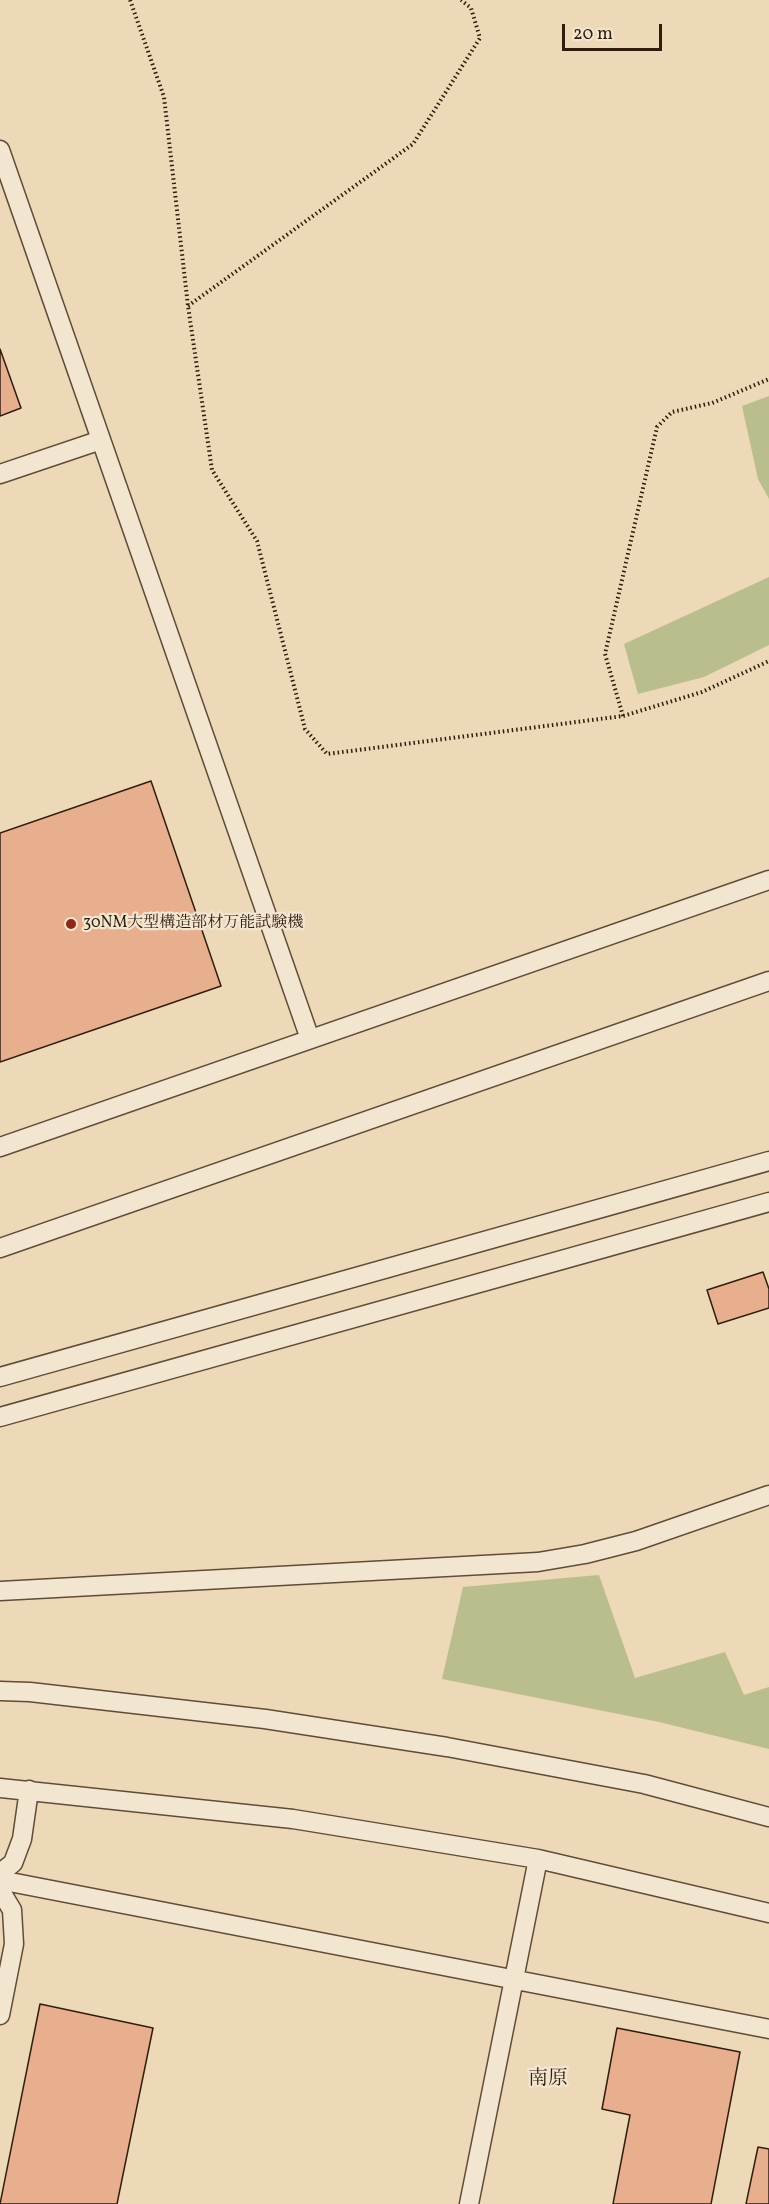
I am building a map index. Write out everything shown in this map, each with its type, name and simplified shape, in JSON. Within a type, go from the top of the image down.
[{"type":"lane","points":[[0,150],[310,1039]]},
{"type":"lane","points":[[0,474],[101,440]]},
{"type":"lane","points":[[0,1147],[769,880]]},
{"type":"lane","points":[[0,1248],[769,981]]},
{"type":"lane","points":[[0,1377],[769,1161]]},
{"type":"lane","points":[[0,1417],[769,1202]]},
{"type":"lane","points":[[0,1591],[538,1562],[585,1554],[636,1541],[769,1495]]},
{"type":"lane","points":[[0,1691],[30,1692],[265,1719],[447,1747],[644,1784],[769,1817]]},
{"type":"lane","points":[[0,1788],[292,1818],[538,1859],[769,1913]]},
{"type":"lane","points":[[0,1873],[13,1863],[22,1839],[29,1790]]},
{"type":"lane","points":[[469,2204],[538,1859]]},
{"type":"lane","points":[[0,1880],[769,2029]]},
{"type":"lane","points":[[0,1890],[12,1910],[14,1944],[0,2015]]},
{"type":"path","points":[[130,0],[164,97],[188,306],[212,470],[257,541],[305,729],[327,754],[622,716],[702,692],[769,661]]},
{"type":"path","points":[[188,306],[413,144],[480,38],[471,8],[461,0]]},
{"type":"path","points":[[622,716],[605,654],[657,428],[672,412],[712,403],[769,379]]},
{"type":"green space","points":[[769,396],[769,499],[758,479],[742,406]]},
{"type":"green space","points":[[769,577],[769,645],[704,677],[638,694],[624,644]]},
{"type":"green space","points":[[599,1575],[635,1678],[725,1652],[744,1695],[769,1687],[769,1749],[659,1722],[442,1679],[463,1587]]},
{"type":"building","points":[[0,349],[21,408],[0,416]]},
{"type":"building","points":[[151,781],[221,986],[0,1062],[0,833]]},
{"type":"building","points":[[763,1272],[769,1289],[769,1308],[718,1324],[707,1290]]},
{"type":"building","points":[[40,2004],[153,2028],[117,2204],[0,2204]]},
{"type":"building","points":[[617,2028],[740,2052],[711,2204],[613,2204],[630,2115],[602,2109]]},
{"type":"building","points":[[758,2147],[769,2149],[769,2204],[746,2204]]},
{"type":"place","name":"30NM大型構造部材万能試験機","points":[[71,924]]},
{"type":"district","name":"南原","points":[[548,2080]]}]
